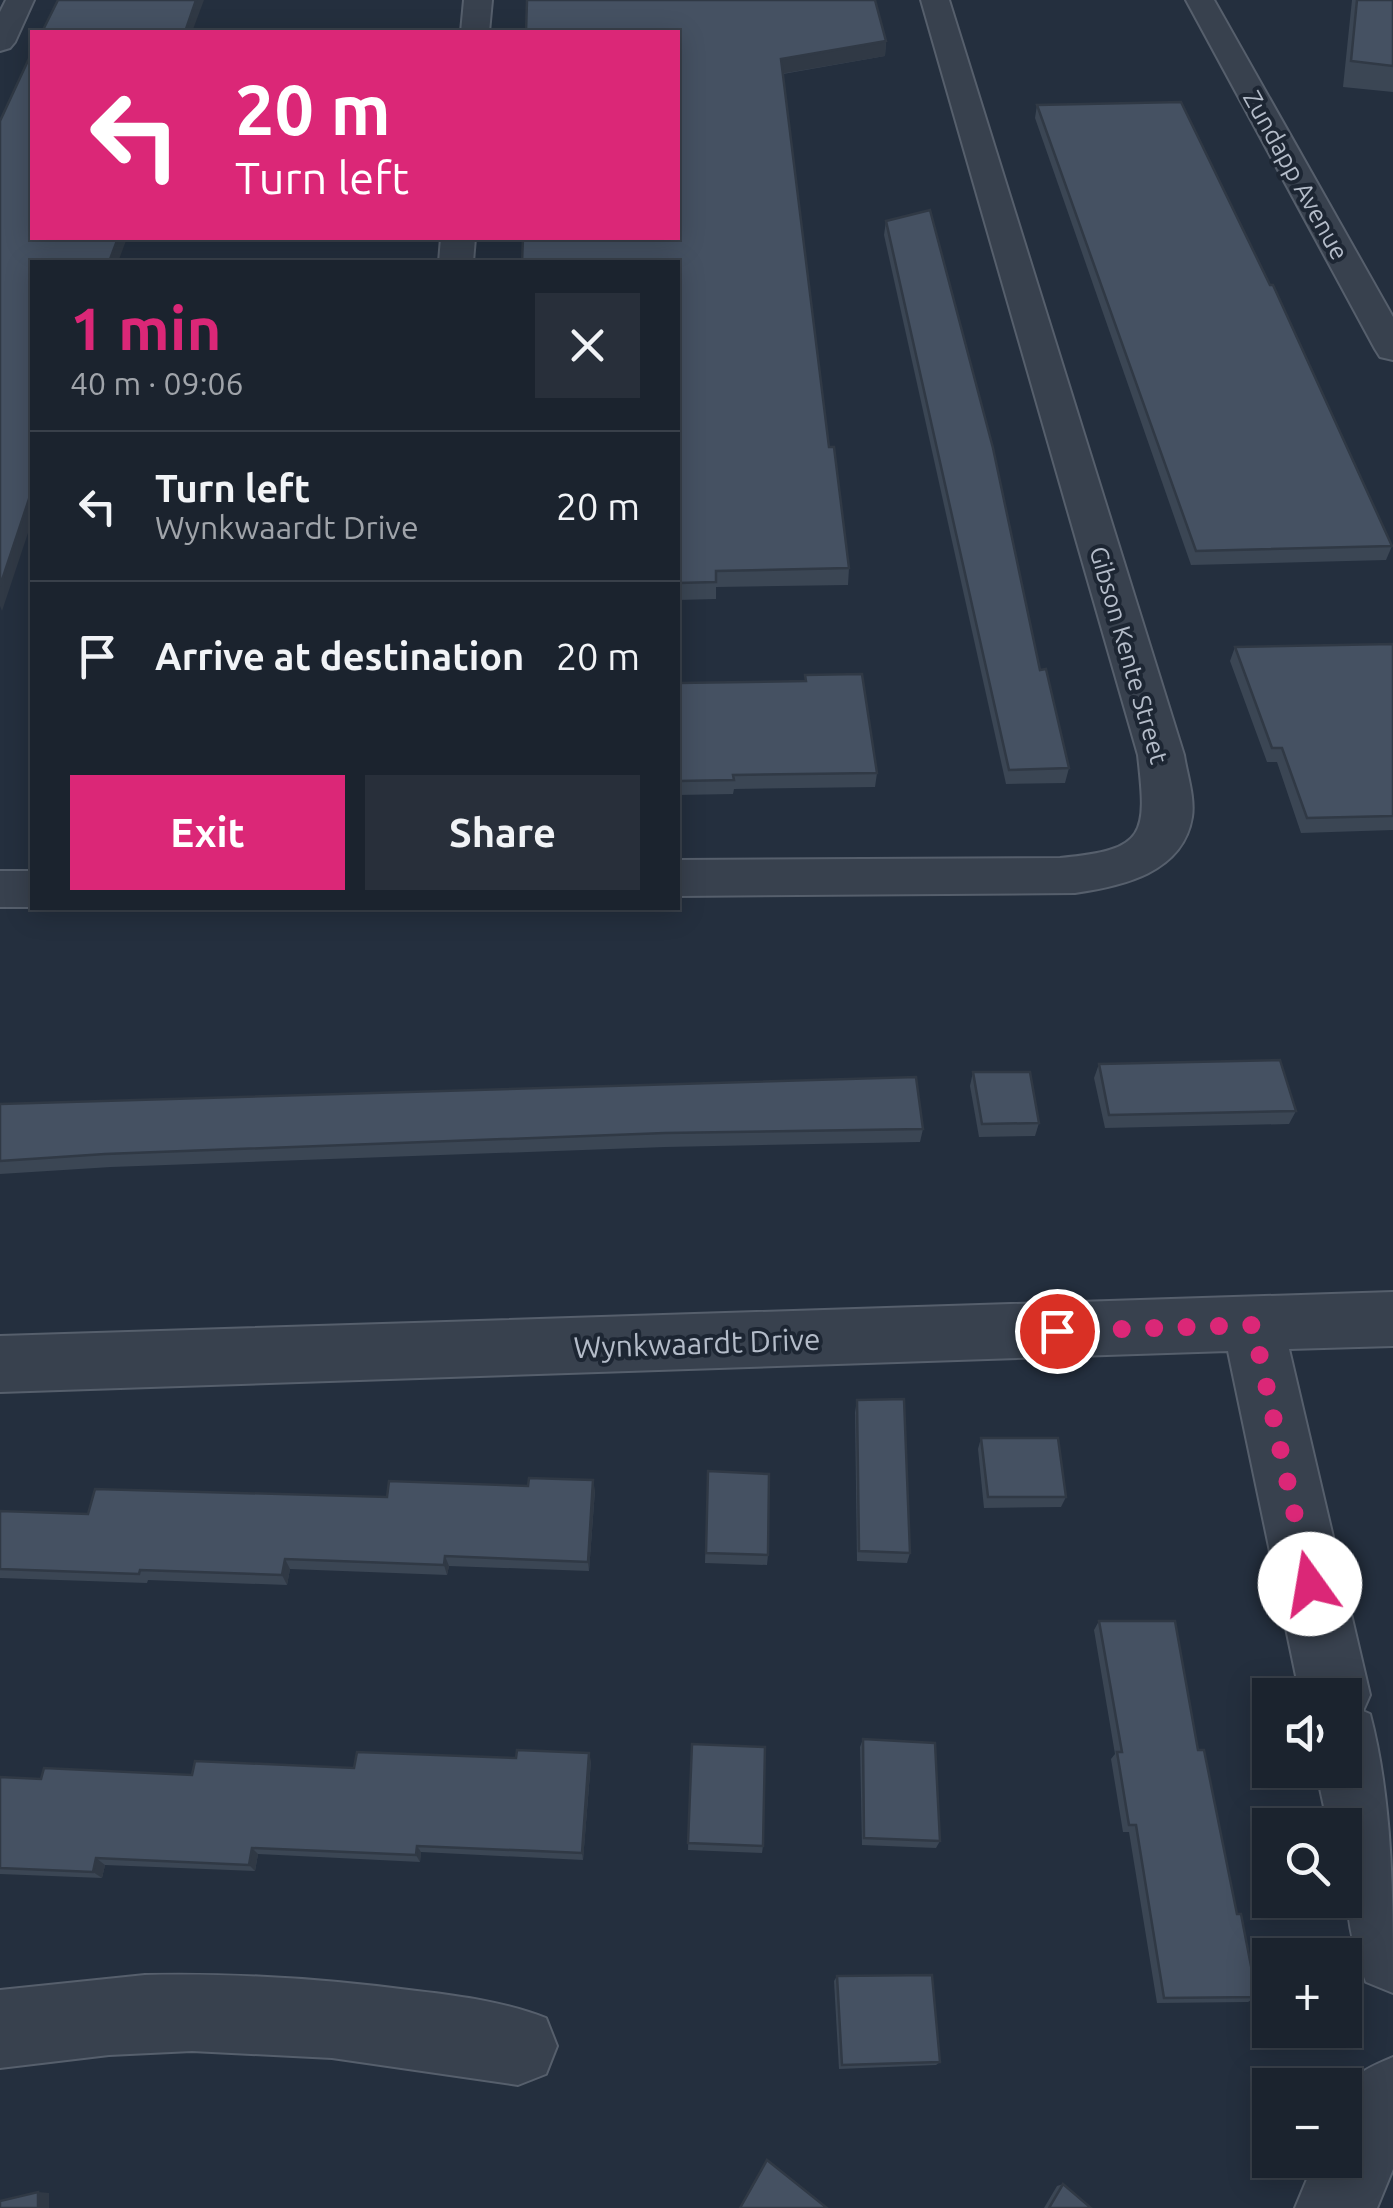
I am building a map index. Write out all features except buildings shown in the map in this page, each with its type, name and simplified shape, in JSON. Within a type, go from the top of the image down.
[{"type":"street","points":[[0,42],[20,0]]},
{"type":"street","points":[[475,30],[478,0]]},
{"type":"street","name":"Gibson Kente Street","points":[[680,878],[1095,873],[1125,864],[1163,836],[1168,816],[1160,755],[936,0]]},
{"type":"street","name":"Zundapp Avenue","points":[[1200,0],[1393,350]]},
{"type":"street","points":[[0,889],[30,888]]},
{"type":"street","name":"Wynkwaardt Drive","points":[[0,1364],[1393,1319]]},
{"type":"street","points":[[1253,1325],[1331,1678]]},
{"type":"street","points":[[1356,1788],[1393,1955]]},
{"type":"street","points":[[0,2030],[144,2014],[290,2014],[406,2026],[518,2046]]},
{"type":"street","points":[[1336,2208],[1377,2112],[1393,2098]]},
{"type":"route","points":[[1057,1331],[1253,1325],[1310,1584]]}]
